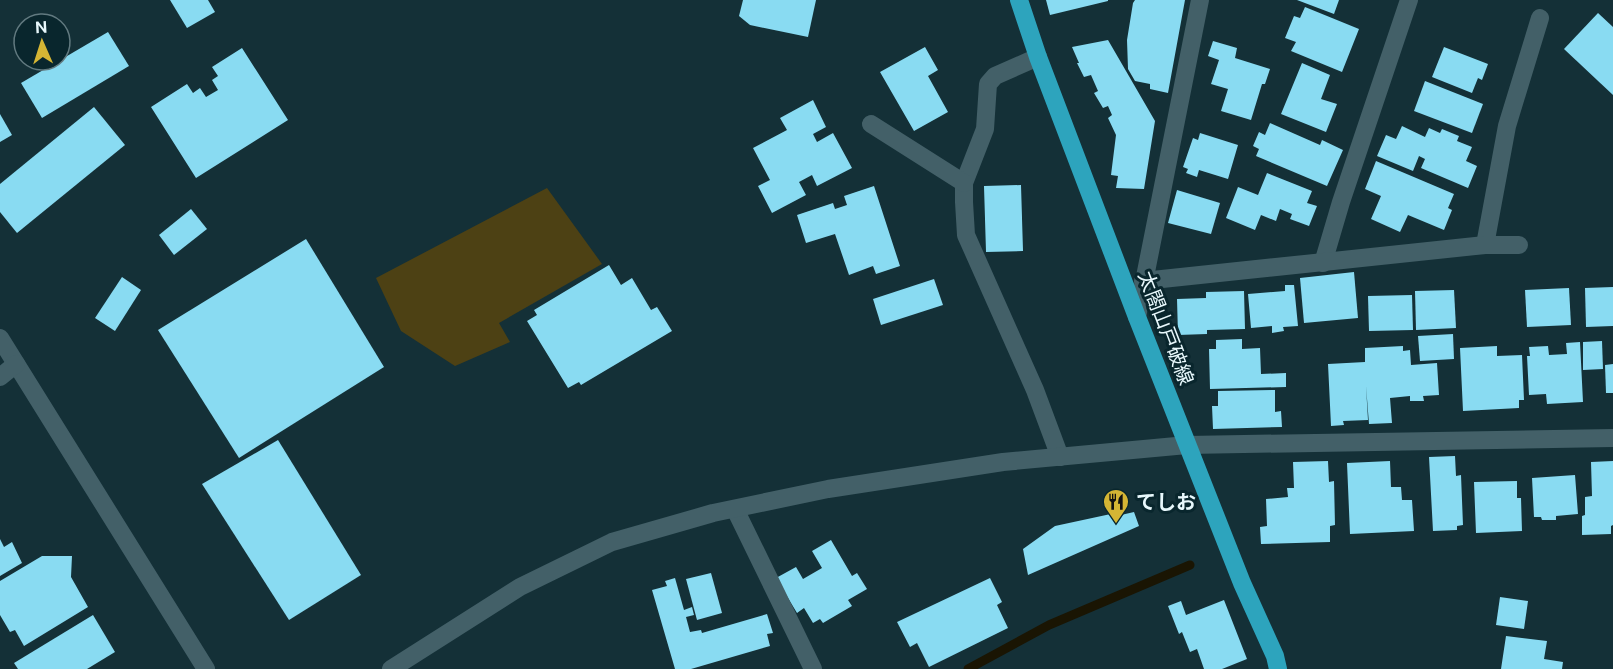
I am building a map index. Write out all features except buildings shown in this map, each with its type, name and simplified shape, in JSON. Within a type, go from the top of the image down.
[{"type":"main road","name":"太閤山戸破線","points":[[1019,0],[1038,57],[1137,317],[1242,583],[1275,656],[1278,669]]},
{"type":"street","points":[[1137,317],[1200,0]]},
{"type":"street","points":[[1323,262],[1408,0]]},
{"type":"street","points":[[1485,245],[1507,126],[1540,18]]},
{"type":"street","points":[[1038,57],[995,76],[988,84],[985,129],[964,183],[966,235],[1035,390],[1060,457]]},
{"type":"street","points":[[871,124],[964,183]]},
{"type":"street","points":[[1143,281],[1485,245],[1519,244]]},
{"type":"street","points":[[0,338],[206,669]]},
{"type":"street","points":[[0,377],[16,364]]},
{"type":"street","points":[[392,669],[520,587],[612,542],[713,513],[828,489],[1003,462],[1187,445],[1613,438]]},
{"type":"street","points":[[735,509],[813,669]]},
{"type":"shaded area","points":[[547,188],[602,264],[499,323],[510,342],[455,366],[401,331],[376,278]]},
{"type":"waterway","points":[[968,669],[1049,625],[1190,565]]},
{"type":"place","name":"てしお","points":[[1116,525]]}]
